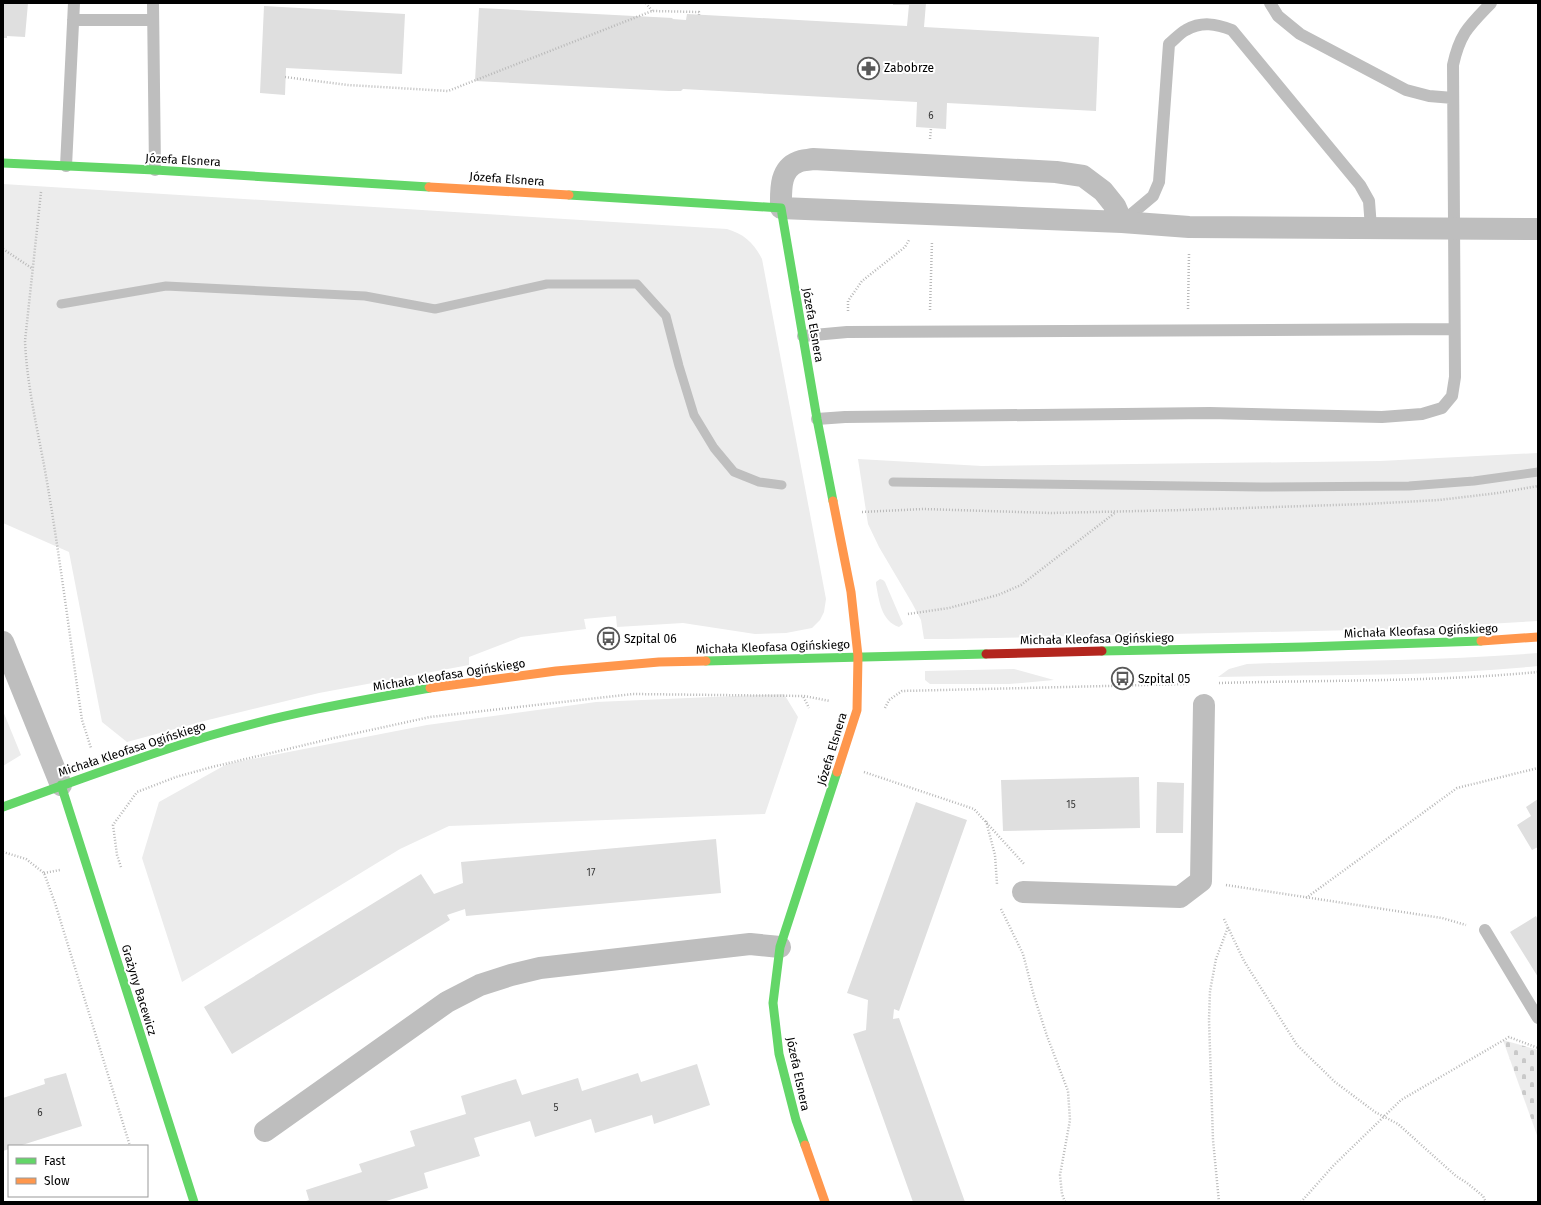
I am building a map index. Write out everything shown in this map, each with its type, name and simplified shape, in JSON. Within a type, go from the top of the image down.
[{"type":"street","points":[[1122,222],[1115,206],[1104,191],[1083,176],[1056,172],[813,159],[798,162],[788,169],[782,183],[780,208],[1122,222],[1189,227],[1538,229]]},
{"type":"street","name":"Józefa Elsnera","points":[[3,163],[155,170],[780,208],[817,419],[851,592],[858,656],[857,710],[780,947],[774,1003],[780,1054],[796,1120],[825,1202]]},
{"type":"street","name":"Michała Kleofasa Ogińskiego","points":[[3,806],[61,785],[212,735],[322,708],[434,687],[556,671],[660,662],[1320,646],[1507,640],[1538,637]]},
{"type":"street","points":[[3,642],[61,785]]},
{"type":"street","points":[[1023,892],[1180,897],[1201,881],[1204,705]]},
{"type":"street","name":"Grażyny Bacewicz","points":[[61,785],[191,1201]]},
{"type":"street","points":[[265,1131],[447,1002],[480,985],[511,975],[548,967],[750,944],[780,947]]},
{"type":"lane","points":[[66,166],[74,3]]},
{"type":"lane","points":[[153,3],[155,170]]},
{"type":"lane","points":[[1270,3],[1278,16],[1300,34],[1406,90],[1429,96],[1453,98]]},
{"type":"lane","points":[[817,419],[845,417],[1210,413],[1382,417],[1422,414],[1442,408],[1452,396],[1456,377],[1454,329],[1455,228],[1453,65],[1457,47],[1465,30],[1491,3]]},
{"type":"lane","points":[[73,20],[153,20]]},
{"type":"lane","points":[[1122,222],[1153,196],[1159,182],[1169,44],[1186,30],[1216,24],[1232,30],[1360,184],[1369,201],[1371,228]]},
{"type":"lane","points":[[803,336],[847,332],[1454,329]]},
{"type":"lane","points":[[1485,930],[1538,1018]]},
{"type":"path","points":[[646,3],[652,11]]},
{"type":"path","points":[[285,77],[348,85],[448,91],[652,11],[699,12],[699,15]]},
{"type":"path","points":[[44,165],[25,341],[26,365],[32,408],[46,476],[82,720],[92,752]]},
{"type":"path","points":[[848,314],[848,301],[862,281],[905,246],[925,214]]},
{"type":"path","points":[[1188,330],[1189,227]]},
{"type":"path","points":[[3,249],[33,269]]},
{"type":"path","points":[[860,512],[923,509],[1051,513],[1117,512],[1366,504],[1439,500],[1498,493],[1538,486]]},
{"type":"path","points":[[908,614],[949,608],[998,595],[1021,584],[1117,512]]},
{"type":"path","points":[[1216,683],[1406,679],[1507,675],[1538,672]]},
{"type":"path","points":[[882,713],[889,700],[902,691],[1192,684]]},
{"type":"path","points":[[120,867],[113,825],[137,792],[176,777],[212,767],[334,738],[430,717],[633,694],[803,696],[809,708]]},
{"type":"path","points":[[1306,898],[1457,788],[1538,768]]},
{"type":"path","points":[[863,772],[974,809],[1025,865]]},
{"type":"path","points":[[986,821],[995,855],[997,885]]},
{"type":"path","points":[[3,852],[26,859],[44,872],[55,903],[130,1145]]},
{"type":"path","points":[[44,872],[55,871]]},
{"type":"path","points":[[1201,881],[1442,918],[1485,930]]},
{"type":"path","points":[[999,904],[1023,954],[1047,1036],[1068,1091],[1070,1120],[1060,1175],[1062,1194],[1065,1202]]},
{"type":"path","points":[[1224,919],[1244,961],[1296,1045],[1335,1082],[1374,1112],[1398,1124],[1456,1176],[1483,1196],[1486,1202]]},
{"type":"path","points":[[1219,1202],[1213,1140],[1208,1020],[1210,991],[1216,959],[1228,927]]},
{"type":"path","points":[[1301,1202],[1334,1164],[1401,1100],[1509,1037],[1538,1048]]},
{"type":"green space","points":[[3,184],[727,229],[743,236],[756,248],[762,259],[826,599],[824,612],[820,620],[812,628],[786,633],[755,634],[683,623],[617,627],[616,616],[584,619],[586,629],[521,637],[469,657],[469,665],[319,693],[208,720],[127,742],[102,722],[69,552],[3,523]]},
{"type":"green space","points":[[1538,453],[1538,621],[1401,629],[947,639],[924,639],[921,620],[879,547],[868,524],[858,459],[982,466],[1380,461]]},
{"type":"green space","points":[[880,579],[885,582],[903,624],[899,627],[888,620],[882,609],[876,584],[876,582]]},
{"type":"green space","points":[[1538,653],[1538,666],[1498,670],[1418,674],[1218,677],[1229,669],[1247,664],[1429,659]]},
{"type":"green space","points":[[1014,669],[1054,680],[1009,684],[930,684],[925,680],[925,671]]},
{"type":"green space","points":[[784,694],[798,717],[765,814],[449,826],[400,849],[182,982],[142,858],[159,802],[227,764],[427,725],[596,702]]},
{"type":"green space","points":[[3,711],[21,755],[3,766]]},
{"type":"green space","points":[[1503,1040],[1538,1050],[1538,1138]]},
{"type":"building","points":[[3,3],[28,3],[25,37],[7,36],[7,38],[3,38]]},
{"type":"building","points":[[893,3],[926,3],[924,27],[1099,37],[1096,111],[947,103],[946,129],[916,127],[917,102],[683,89],[681,91],[669,91],[475,81],[479,8],[673,18],[672,19],[686,20],[687,14],[907,26],[909,5],[893,5]]},
{"type":"building","points":[[264,6],[405,14],[402,74],[286,68],[285,95],[260,93]]},
{"type":"building","points":[[1139,777],[1140,828],[1003,831],[1001,780]]},
{"type":"building","points":[[1157,782],[1184,783],[1183,833],[1156,833]]},
{"type":"building","points":[[1538,799],[1538,847],[1532,850],[1517,825],[1531,816],[1526,807]]},
{"type":"building","points":[[916,802],[967,820],[899,1011],[894,1009],[893,1019],[899,1018],[965,1202],[913,1202],[853,1034],[866,1030],[868,1000],[847,993]]},
{"type":"building","points":[[716,839],[721,893],[466,916],[465,909],[447,915],[450,920],[232,1054],[204,1007],[421,874],[434,894],[463,883],[461,862]]},
{"type":"building","points":[[1536,916],[1538,920],[1538,977],[1510,932]]},
{"type":"building","points":[[697,1064],[710,1105],[654,1124],[652,1115],[595,1133],[591,1119],[535,1137],[530,1121],[474,1138],[480,1156],[424,1173],[428,1188],[383,1202],[303,1202],[309,1200],[306,1190],[362,1172],[359,1164],[415,1146],[410,1131],[466,1114],[461,1096],[516,1079],[522,1095],[578,1078],[582,1091],[638,1073],[641,1082]]},
{"type":"building","points":[[66,1073],[82,1126],[22,1145],[8,1145],[8,1149],[3,1151],[3,1098],[45,1084],[44,1079]]},
{"type":"waterway","points":[[61,304],[166,286],[365,296],[435,309],[547,284],[637,284],[666,316],[694,415],[714,448],[734,472],[759,482],[782,485]]},
{"type":"waterway","points":[[893,482],[1261,487],[1409,486],[1474,481],[1538,472]]},
{"type":"traffic: fast","points":[[3,163],[155,170],[429,187]]},
{"type":"traffic: fast","points":[[569,195],[781,208],[817,419],[833,501]]},
{"type":"traffic: fast","points":[[1102,651],[1304,647],[1481,641]]},
{"type":"traffic: fast","points":[[706,661],[986,654]]},
{"type":"traffic: fast","points":[[3,807],[133,760],[239,727],[320,708],[430,688]]},
{"type":"traffic: fast","points":[[805,1145],[796,1120],[779,1054],[773,1003],[780,947],[837,772]]},
{"type":"traffic: fast","points":[[61,785],[194,1202]]},
{"type":"traffic: slow","points":[[429,187],[569,195]]},
{"type":"traffic: slow","points":[[833,501],[851,592],[858,656],[857,710],[837,772]]},
{"type":"traffic: slow","points":[[1481,641],[1538,637]]},
{"type":"traffic: slow","points":[[430,688],[556,671],[659,662],[706,661]]},
{"type":"traffic: slow","points":[[805,1145],[825,1202]]},
{"type":"traffic: jam","points":[[986,654],[1102,651]]},
{"type":"place","name":"Zabobrze","points":[[869,68]]},
{"type":"place","name":"Szpital 06","points":[[609,639]]},
{"type":"place","name":"Szpital 05","points":[[1123,679]]}]
